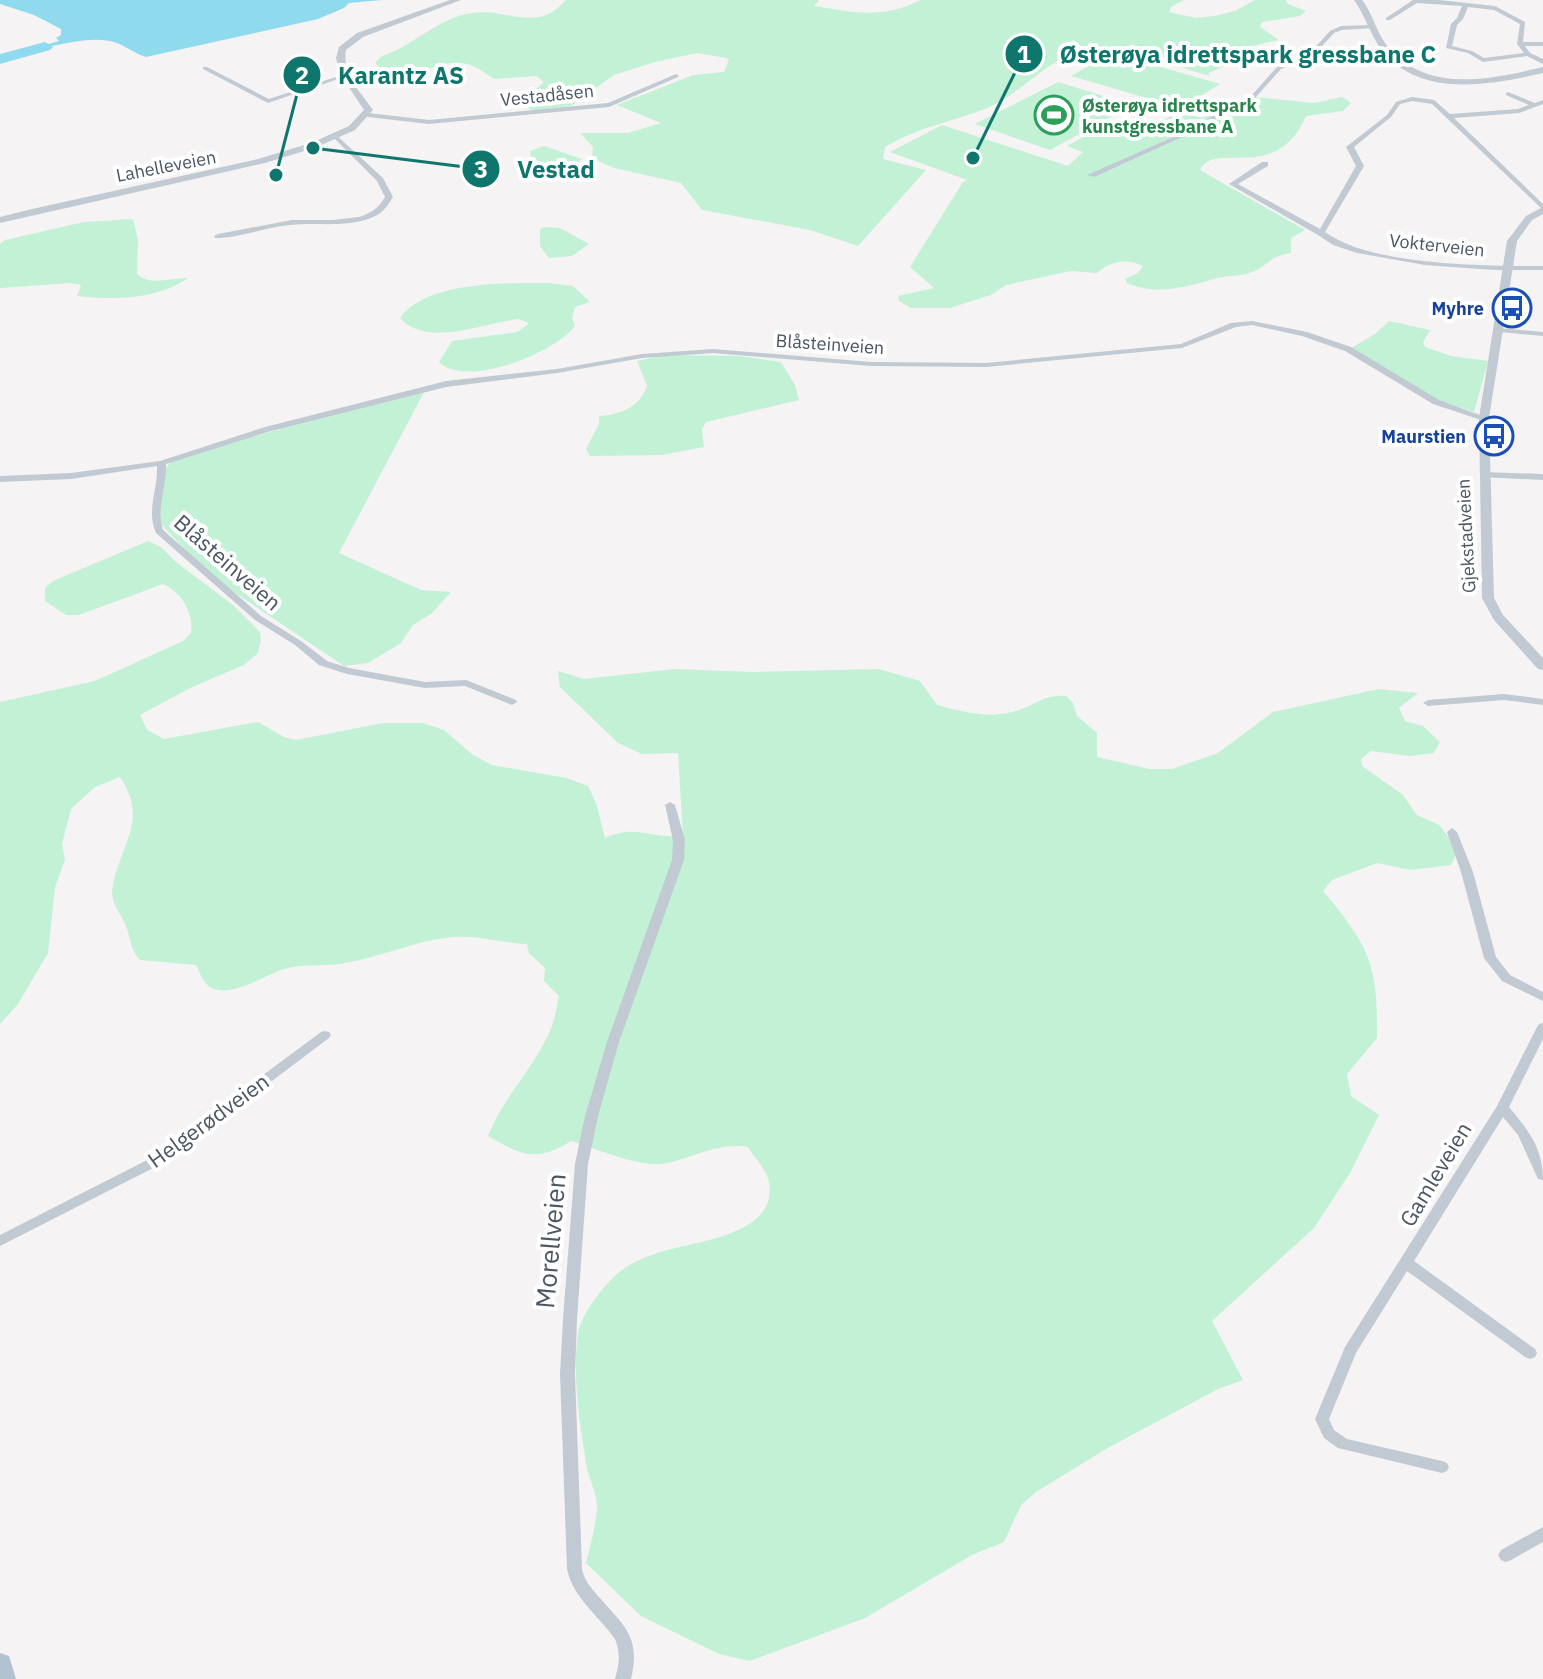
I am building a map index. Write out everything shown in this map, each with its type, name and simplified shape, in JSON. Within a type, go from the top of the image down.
[{"type":"main road","points":[[0,1665],[3,1679]]},
{"type":"street","points":[[368,115],[366,104],[344,76],[340,55],[346,44],[360,35],[457,0]]},
{"type":"street","points":[[1358,0],[1372,27],[1397,62],[1409,71],[1429,78],[1479,81],[1543,70]]},
{"type":"street","points":[[1388,19],[1416,1],[1495,8],[1518,19],[1524,28],[1519,36],[1520,44],[1528,54],[1543,62]]},
{"type":"street","points":[[1466,5],[1460,19],[1454,24],[1448,47],[1470,52],[1483,60],[1528,54]]},
{"type":"street","points":[[1091,175],[1180,136],[1254,96],[1279,68],[1312,54],[1332,32],[1341,28],[1372,27]]},
{"type":"street","points":[[1520,44],[1543,44]]},
{"type":"street","points":[[205,68],[268,101],[344,76]]},
{"type":"street","name":"Vestadåsen","points":[[368,115],[429,122],[609,105],[676,76]]},
{"type":"street","points":[[1508,94],[1533,104]]},
{"type":"street","points":[[1321,233],[1360,166],[1350,151],[1353,142],[1405,100],[1434,102],[1543,209]]},
{"type":"street","points":[[1448,116],[1519,111],[1543,102]]},
{"type":"street","name":"Lahelleveien","points":[[0,220],[79,200],[241,167],[335,136],[357,126],[368,115]]},
{"type":"street","points":[[218,236],[291,222],[364,218],[381,209],[389,197],[380,180],[335,136]]},
{"type":"street","name":"Vokterveien","points":[[1265,164],[1233,184],[1344,246],[1396,259],[1543,268]]},
{"type":"street","name":"Gjekstadveien","points":[[1543,209],[1529,218],[1515,234],[1507,268],[1500,330],[1484,418],[1483,475],[1488,598],[1498,617],[1543,666]]},
{"type":"street","name":"Blåsteinveien","points":[[0,479],[71,476],[161,463],[268,429],[446,384],[557,371],[653,354],[713,351],[871,364],[986,365],[1182,346],[1234,325],[1252,323],[1304,334],[1348,349],[1425,397],[1484,418]]},
{"type":"street","points":[[1500,330],[1543,334]]},
{"type":"street","name":"Blåsteinveien","points":[[161,463],[155,510],[159,531],[258,618],[323,663],[347,671],[425,685],[466,683],[512,702]]},
{"type":"street","points":[[1483,475],[1543,477]]},
{"type":"street","points":[[1428,703],[1504,697],[1543,702]]},
{"type":"street","name":"Morellveien","points":[[623,1679],[629,1657],[624,1634],[586,1594],[574,1574],[573,1488],[565,1358],[581,1158],[607,1064],[678,860],[679,840],[670,805]]},
{"type":"street","points":[[1452,832],[1467,872],[1490,958],[1506,978],[1543,997]]},
{"type":"street","name":"Gamleveien","points":[[1442,1467],[1343,1444],[1329,1434],[1322,1419],[1350,1351],[1502,1108],[1543,1027]]},
{"type":"street","name":"Helgerødveien","points":[[0,1241],[158,1160],[325,1035]]},
{"type":"street","points":[[1502,1108],[1523,1132],[1543,1175]]},
{"type":"street","points":[[1407,1263],[1530,1353]]},
{"type":"street","points":[[1506,1555],[1543,1534]]},
{"type":"green space","points":[[566,0],[819,0],[814,6],[869,13],[893,10],[921,0],[1184,0],[1171,7],[1169,12],[1196,18],[1235,11],[1255,0],[1286,0],[1288,4],[1306,11],[1300,16],[1262,22],[1260,27],[1279,40],[1252,46],[1246,58],[1208,73],[1210,76],[1134,53],[1095,50],[1076,53],[1058,61],[997,103],[897,140],[885,147],[883,159],[926,170],[858,246],[810,230],[702,210],[681,183],[614,168],[592,158],[593,147],[580,133],[628,133],[661,123],[617,105],[693,75],[724,72],[729,60],[726,58],[697,53],[655,62],[614,75],[571,106],[533,111],[527,107],[531,101],[529,96],[544,82],[536,76],[494,79],[475,67],[461,63],[450,63],[408,75],[387,71],[375,63],[382,56],[459,16],[485,12],[533,18],[555,10]]},
{"type":"green space","points":[[1112,53],[1220,84],[1181,108],[1071,76]]},
{"type":"green space","name":"Østerøya idrettspark kunstgressbane A","points":[[1058,82],[1132,105],[1050,150],[975,124]]},
{"type":"green space","points":[[1246,96],[1314,103],[1342,97],[1351,103],[1343,111],[1306,116],[1293,137],[1279,150],[1263,156],[1219,158],[1208,162],[1200,170],[1305,230],[1291,238],[1291,253],[1278,256],[1247,274],[1171,289],[1149,289],[1127,283],[1125,279],[1138,273],[1143,266],[1119,262],[1097,273],[1071,271],[1006,285],[991,295],[950,308],[911,308],[899,301],[898,296],[934,288],[910,267],[967,180],[890,152],[942,125],[1068,166],[1083,152],[1067,146],[1112,121],[1145,126],[1181,113],[1202,118],[1238,103]]},
{"type":"green space","points":[[544,146],[582,159],[563,168],[531,157],[530,151]]},
{"type":"green space","points":[[133,219],[138,240],[137,274],[155,281],[188,278],[163,291],[120,298],[77,296],[81,285],[71,283],[0,288],[0,244],[5,240],[84,222]]},
{"type":"green space","points":[[560,228],[589,244],[572,256],[549,258],[540,246],[540,229]]},
{"type":"green space","points":[[549,283],[573,286],[590,302],[575,307],[572,318],[575,326],[549,347],[488,370],[468,372],[451,369],[439,362],[452,341],[518,332],[529,323],[518,319],[440,333],[411,327],[400,318],[428,297],[448,291],[491,284]]},
{"type":"green space","points":[[1389,321],[1430,330],[1423,342],[1425,347],[1451,356],[1488,361],[1474,412],[1431,398],[1351,348],[1375,334]]},
{"type":"green space","points":[[666,355],[739,356],[781,362],[795,385],[799,400],[706,422],[702,429],[704,447],[662,455],[590,456],[586,449],[599,424],[599,416],[628,408],[644,393],[647,386],[637,361]]},
{"type":"green space","points":[[424,392],[339,553],[421,590],[451,592],[431,614],[413,625],[401,643],[368,663],[344,666],[228,588],[194,559],[161,524],[161,476],[171,461],[286,427]]},
{"type":"green space","points":[[148,541],[161,547],[233,605],[260,632],[261,639],[258,653],[244,665],[190,688],[140,715],[147,730],[164,739],[258,722],[284,737],[296,740],[383,723],[423,723],[444,730],[473,755],[492,765],[566,778],[588,786],[605,838],[628,832],[683,835],[678,753],[642,754],[618,743],[560,687],[558,671],[584,679],[675,669],[752,672],[879,669],[920,681],[937,705],[988,715],[1009,713],[1047,698],[1066,696],[1073,703],[1077,716],[1097,733],[1097,757],[1150,769],[1172,769],[1218,753],[1273,712],[1379,689],[1418,693],[1399,708],[1405,721],[1423,726],[1440,742],[1434,753],[1410,756],[1371,751],[1361,759],[1362,766],[1402,794],[1417,815],[1439,825],[1451,840],[1456,855],[1451,865],[1410,870],[1377,863],[1332,880],[1323,891],[1361,943],[1373,974],[1377,1038],[1347,1074],[1351,1096],[1379,1115],[1350,1173],[1314,1228],[1212,1321],[1243,1380],[1216,1390],[1106,1449],[1036,1492],[1021,1505],[1004,1542],[972,1555],[865,1618],[750,1661],[719,1654],[641,1616],[586,1563],[597,1504],[587,1468],[579,1418],[576,1384],[578,1334],[582,1320],[595,1299],[626,1267],[654,1254],[730,1233],[760,1215],[768,1201],[769,1183],[748,1147],[726,1147],[673,1162],[652,1164],[629,1160],[571,1141],[548,1152],[529,1154],[488,1136],[501,1109],[549,1033],[559,996],[544,981],[545,968],[529,953],[527,944],[453,937],[345,963],[284,969],[241,987],[223,990],[207,985],[196,965],[140,960],[132,948],[126,926],[112,897],[133,819],[128,792],[120,777],[95,787],[71,809],[62,844],[65,860],[55,887],[48,953],[18,1004],[0,1024],[0,702],[95,681],[183,641],[191,633],[185,604],[163,584],[79,615],[66,615],[45,601],[45,588],[53,581]]},
{"type":"water","points":[[0,0],[382,0],[349,3],[318,19],[146,57],[108,41],[42,46],[59,41],[56,38],[61,35],[61,29],[34,15],[0,4]]},
{"type":"waterway","points":[[0,59],[45,47]]},
{"type":"place","name":"Østerøya idrettspark kunstgressbane A","points":[[1054,115]]},
{"type":"place","name":"Vestad","points":[[313,148]]},
{"type":"place","name":"Østerøya idrettspark gressbane C","points":[[973,158]]},
{"type":"place","name":"Karantz AS","points":[[276,175]]},
{"type":"place","name":"Myhre","points":[[1512,308]]},
{"type":"place","name":"Maurstien","points":[[1494,436]]}]
